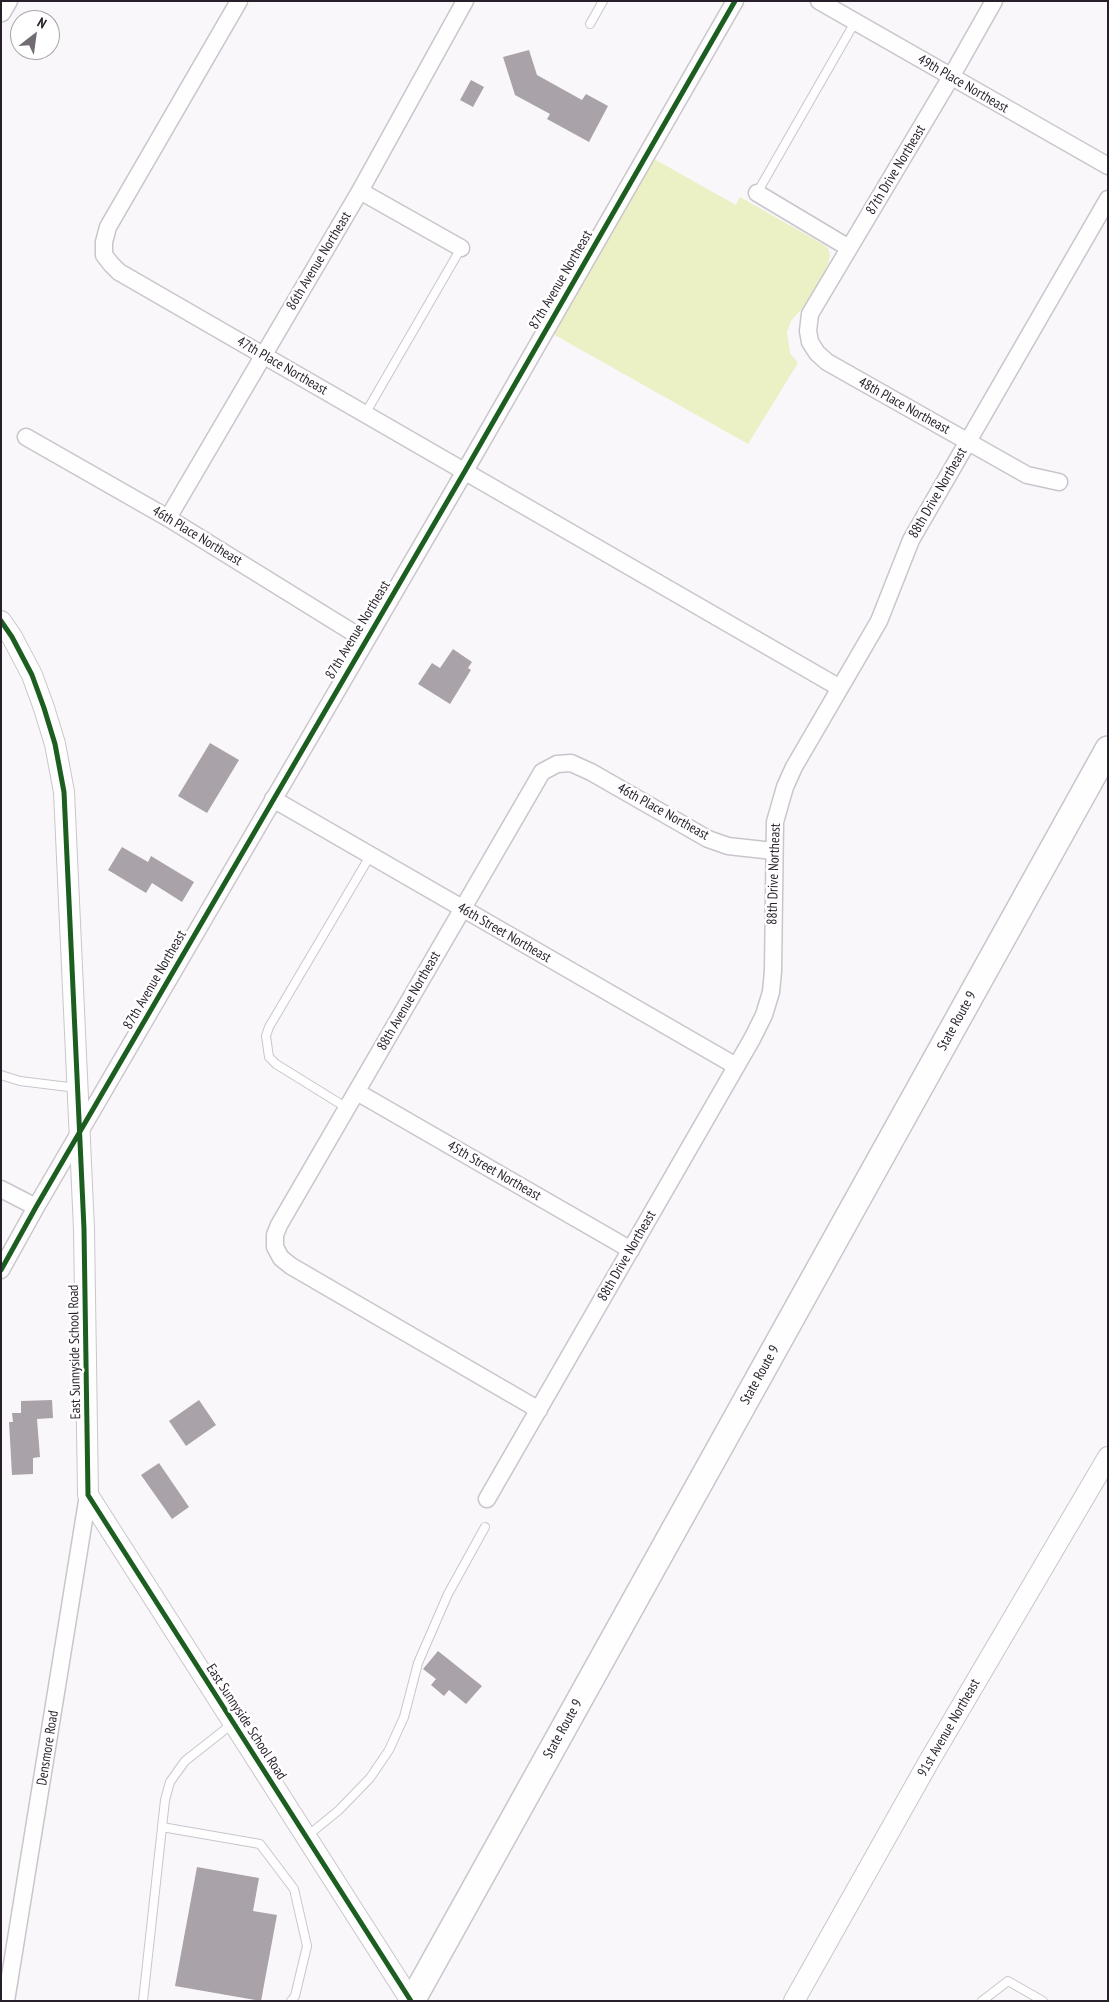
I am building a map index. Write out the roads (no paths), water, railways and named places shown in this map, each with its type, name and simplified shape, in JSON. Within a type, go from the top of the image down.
[{"type":"main road","name":"State Route 9","points":[[412,2001],[1108,749]]},
{"type":"street","name":"47th PIace Northeast","points":[[239,1],[108,227],[104,242],[104,255],[119,272],[840,688]]},
{"type":"street","name":"86th Avenue Northeast","points":[[168,518],[360,192],[465,1]]},
{"type":"street","name":"87th Avenue Northeast","points":[[1,1270],[735,1]]},
{"type":"street","name":"49th Place Northeast","points":[[819,1],[1108,166]]},
{"type":"street","name":"87th Drive Northeast","points":[[810,342],[808,332],[810,314],[994,1]]},
{"type":"street","points":[[360,192],[461,248]]},
{"type":"street","points":[[757,193],[850,248]]},
{"type":"street","name":"88th Drive Northeast","points":[[487,1499],[632,1250],[764,1015],[773,971],[773,851],[775,822],[785,786],[879,622],[911,540],[1108,199]]},
{"type":"street","name":"48th Place Northeast","points":[[810,342],[817,353],[827,362],[1027,475],[1059,482]]},
{"type":"street","name":"46th Place Northeast","points":[[26,437],[168,518],[365,640]]},
{"type":"street","name":"East Sunnyside School Road","points":[[1,621],[12,637],[32,675],[55,744],[64,792],[79,1088],[84,1239],[88,1495],[412,2001]]},
{"type":"street","name":"46th Place Northeast","points":[[556,764],[571,763],[590,772],[708,839],[728,846],[773,851]]},
{"type":"street","name":"88th Avenue Northeast","points":[[538,1410],[291,1266],[281,1258],[275,1247],[275,1235],[279,1225],[542,772],[556,764]]},
{"type":"street","name":"46th Street Northeast","points":[[273,799],[736,1066]]},
{"type":"street","name":"45th Street Northeast","points":[[357,1092],[632,1250]]},
{"type":"street","points":[[1,1189],[36,1207]]},
{"type":"street","name":"91st Avenue Northeast","points":[[794,2001],[928,1763],[1108,1457]]},
{"type":"street","name":"Densmore Road","points":[[6,2001],[88,1495]]},
{"type":"lane","points":[[590,24],[603,1]]},
{"type":"lane","points":[[757,193],[855,22]]},
{"type":"lane","points":[[365,414],[461,248]]},
{"type":"lane","points":[[348,1109],[276,1064],[269,1057],[266,1036],[269,1027],[370,856]]},
{"type":"lane","points":[[1,1075],[20,1081],[79,1088]]},
{"type":"lane","points":[[306,1836],[339,1810],[370,1778],[389,1750],[404,1717],[418,1663],[448,1594],[485,1527]]},
{"type":"lane","points":[[143,2001],[165,1800],[170,1782],[185,1761],[234,1723]]},
{"type":"lane","points":[[162,1827],[260,1844],[294,1889],[306,1946],[295,1996],[291,2001]]},
{"type":"lane","points":[[982,2001],[1008,1981],[1043,2001]]}]
